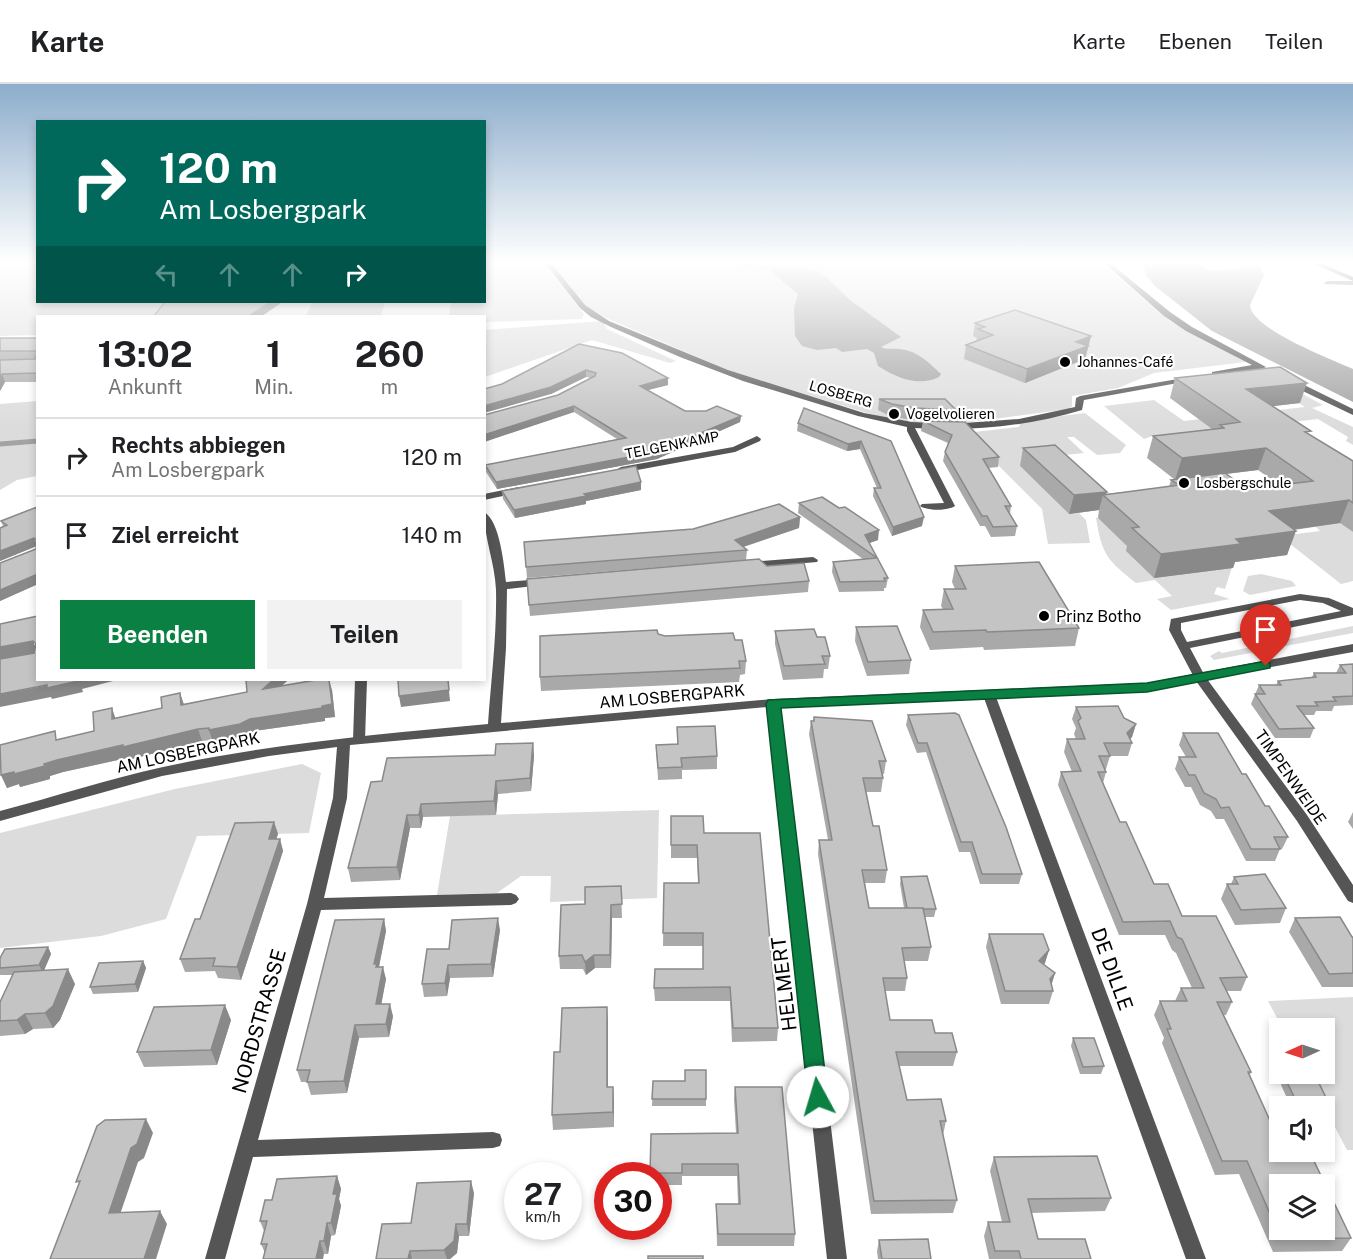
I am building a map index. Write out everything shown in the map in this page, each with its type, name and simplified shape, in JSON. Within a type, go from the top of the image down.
[{"type":"street","name":"LOSBERG","points":[[599,318],[653,343],[738,377],[851,412],[911,425],[976,424],[1061,414],[1079,408],[1080,398],[1194,378]]},
{"type":"street","points":[[1173,318],[1189,329],[1271,371]]},
{"type":"street","points":[[1205,376],[1261,366]]},
{"type":"street","points":[[1281,376],[1353,412]]},
{"type":"street","points":[[911,425],[911,430],[950,506],[925,506]]},
{"type":"street","name":"TELGENKAMP","points":[[609,473],[735,449],[758,439]]},
{"type":"street","points":[[486,497],[530,488]]},
{"type":"street","points":[[486,520],[498,550],[501,586],[494,728]]},
{"type":"street","points":[[732,567],[813,560]]},
{"type":"street","points":[[501,586],[559,581]]},
{"type":"street","name":"TIMPENWEIDE","points":[[1353,612],[1325,600],[1300,597],[1175,621],[1175,630],[1200,678],[1302,818],[1353,897]]},
{"type":"street","points":[[1183,646],[1353,612]]},
{"type":"street","name":"AM LOSBERGPARK","points":[[0,816],[162,772],[269,752],[351,741],[773,704],[1147,687],[1353,648]]},
{"type":"street","name":"NORDSTRASSE","points":[[215,1259],[315,904],[340,798],[361,681]]},
{"type":"street","name":"DE DILLE","points":[[989,694],[1196,1259]]},
{"type":"street","name":"HELMERT","points":[[773,704],[837,1259]]},
{"type":"street","points":[[315,904],[511,899]]},
{"type":"street","points":[[246,1149],[493,1140]]},
{"type":"shaded area","points":[[0,318],[36,318],[36,335],[0,336]]},
{"type":"shaded area","points":[[486,318],[582,319],[486,322]]},
{"type":"shaded area","points":[[606,318],[1166,318],[1246,362],[1154,373],[1118,388],[1072,396],[1072,406],[1069,409],[963,423],[909,423],[877,416],[735,373]]},
{"type":"shaded area","points":[[794,318],[875,318],[901,337],[881,347],[912,352],[941,374],[931,380],[908,380],[878,366],[874,353],[867,349],[842,352],[836,348],[817,350],[802,346],[795,336]]},
{"type":"shaded area","points":[[1195,318],[1257,318],[1277,333],[1353,369],[1353,402],[1212,331]]},
{"type":"shaded area","points":[[603,321],[607,329],[676,361],[670,363],[592,340],[486,377],[486,330]]},
{"type":"shaded area","points":[[1295,390],[1323,405],[1312,408],[1353,427],[1353,445],[1346,441],[1348,437],[1318,419],[1257,426],[1259,428],[1210,489],[1151,443],[1168,441],[1152,436],[1144,439],[1104,406],[1154,400],[1184,421],[1305,407],[1291,398]]},
{"type":"shaded area","points":[[36,401],[36,476],[17,480],[0,490],[0,404]]},
{"type":"shaded area","points":[[1085,413],[1126,445],[1120,453],[1097,455],[1074,437],[1067,437],[1084,453],[1036,458],[1040,464],[1020,466],[1069,514],[1079,513],[1086,520],[1090,543],[1048,544],[1042,509],[966,433],[1019,427],[1021,421]]},
{"type":"shaded area","points":[[1331,516],[1353,532],[1353,581],[1341,584],[1280,536],[1320,531],[1316,527]]},
{"type":"shaded area","points":[[1103,517],[1192,572],[1232,567],[1225,589],[1217,587],[1214,594],[1230,599],[1171,610],[1157,599],[1172,596],[1155,580],[1136,583],[1107,556],[1096,518]]},
{"type":"shaded area","points":[[1261,574],[1292,581],[1296,586],[1250,595],[1243,591],[1248,576]]},
{"type":"shaded area","points":[[1353,626],[1353,633],[1214,660],[1210,656],[1219,651],[1222,653]]},
{"type":"shaded area","points":[[302,764],[321,773],[309,833],[197,836],[166,919],[101,936],[0,948],[0,833],[175,789]]},
{"type":"shaded area","points":[[659,810],[657,898],[550,902],[551,876],[521,876],[497,893],[437,895],[450,816]]},
{"type":"shaded area","points":[[1353,997],[1353,1150],[1347,1150],[1335,1127],[1335,1096],[1319,1096],[1312,1084],[1335,1084],[1335,1018],[1277,1018],[1268,1001]]},
{"type":"building","points":[[991,318],[1038,318],[1091,336],[1076,342],[1088,346],[1027,369],[966,345],[993,335],[978,329],[985,327],[975,323]]},
{"type":"building","points":[[0,338],[36,338],[36,351],[0,351]]},
{"type":"building","points":[[579,344],[622,353],[668,378],[640,386],[685,411],[706,411],[717,406],[741,416],[656,452],[496,482],[486,465],[626,438],[574,406],[486,434],[486,414],[558,395],[595,376],[596,373],[586,370],[551,387],[486,405],[486,388],[502,384]]},
{"type":"building","points":[[36,355],[36,373],[2,374],[0,377],[0,360],[35,359]]},
{"type":"building","points":[[1280,367],[1307,383],[1246,389],[1311,431],[1305,432],[1353,461],[1353,503],[1349,500],[1269,511],[1296,531],[1236,539],[1241,544],[1161,554],[1132,528],[1139,527],[1103,495],[1179,485],[1171,480],[1225,473],[1247,489],[1313,481],[1266,448],[1182,458],[1153,436],[1224,428],[1220,425],[1240,422],[1175,378]]},
{"type":"building","points":[[879,399],[945,399],[956,410],[914,408]]},
{"type":"building","points":[[804,408],[891,441],[924,517],[893,527],[874,488],[881,488],[861,441],[848,444],[798,423]]},
{"type":"building","points":[[923,421],[965,422],[999,457],[983,459],[1011,506],[1005,506],[1017,526],[993,527],[987,516],[982,516],[945,452],[952,435]]},
{"type":"building","points":[[1055,445],[1107,492],[1074,495],[1023,448]]},
{"type":"building","points":[[636,466],[641,482],[584,494],[586,496],[514,510],[502,491]]},
{"type":"building","points":[[822,497],[839,508],[845,507],[879,530],[865,535],[888,578],[884,578],[885,581],[840,582],[833,562],[877,558],[799,503]]},
{"type":"building","points":[[779,504],[800,517],[735,540],[747,550],[526,567],[524,542],[693,529]]},
{"type":"building","points":[[36,507],[36,539],[34,538],[0,551],[0,528],[7,525],[1,521]]},
{"type":"building","points":[[36,549],[36,575],[0,590],[0,563]]},
{"type":"building","points":[[759,559],[767,566],[804,563],[809,581],[529,605],[527,579]]},
{"type":"building","points":[[1039,562],[1079,628],[933,632],[923,610],[953,609],[944,589],[966,589],[955,566]]},
{"type":"building","points":[[36,616],[36,644],[33,641],[0,647],[0,624]]},
{"type":"building","points":[[897,626],[911,660],[868,662],[856,627]]},
{"type":"building","points":[[814,629],[817,637],[825,637],[830,656],[822,656],[825,664],[784,666],[775,631]]},
{"type":"building","points":[[657,630],[658,634],[665,636],[733,633],[735,640],[742,640],[746,661],[739,661],[740,668],[540,677],[540,636]]},
{"type":"building","points":[[36,644],[36,681],[78,681],[47,688],[47,685],[0,694],[0,659],[34,653]]},
{"type":"building","points":[[1353,664],[1353,696],[1333,697],[1336,701],[1315,702],[1318,706],[1297,706],[1314,728],[1279,729],[1255,694],[1265,694],[1259,685],[1281,685],[1278,681],[1316,677],[1314,673],[1346,673],[1340,665]]},
{"type":"building","points":[[246,681],[272,681],[263,689],[310,681],[329,681],[332,704],[322,706],[322,708],[250,719],[240,724],[209,730],[209,728],[198,729],[123,747],[123,745],[57,760],[44,764],[45,766],[14,774],[14,772],[1,775],[0,745],[55,731],[56,740],[94,731],[93,712],[112,708],[112,719],[162,708],[161,697],[180,693],[181,705],[247,692]]},
{"type":"building","points":[[398,681],[448,681],[449,690],[399,696]]},
{"type":"building","points":[[1118,706],[1124,718],[1136,724],[1127,733],[1132,743],[1104,743],[1110,756],[1099,756],[1106,772],[1098,772],[1120,822],[1126,822],[1154,884],[1168,884],[1182,916],[1216,916],[1247,977],[1220,978],[1232,1002],[1217,1002],[1251,1072],[1248,1072],[1269,1118],[1269,1162],[1314,1162],[1320,1174],[1269,1174],[1269,1211],[1247,1161],[1222,1161],[1167,1029],[1171,1029],[1160,1001],[1187,1001],[1181,988],[1204,988],[1182,939],[1177,937],[1170,921],[1123,922],[1061,772],[1081,771],[1067,739],[1085,739],[1078,721],[1081,718],[1076,707]]},
{"type":"building","points":[[955,713],[959,715],[1006,827],[1022,874],[982,874],[972,842],[961,842],[927,743],[918,743],[908,715]]},
{"type":"building","points":[[814,717],[872,721],[886,761],[879,761],[883,778],[863,778],[873,826],[879,826],[887,870],[862,870],[869,908],[923,908],[931,947],[902,948],[907,978],[883,978],[890,1020],[932,1020],[935,1033],[952,1033],[957,1052],[896,1052],[907,1100],[941,1099],[946,1121],[940,1121],[957,1200],[874,1201],[819,840],[832,840],[811,721],[814,721]]},
{"type":"building","points":[[715,726],[717,756],[681,758],[682,767],[658,768],[656,745],[678,744],[677,727]]},
{"type":"building","points":[[1183,733],[1218,733],[1242,774],[1246,774],[1265,806],[1269,806],[1288,837],[1274,837],[1280,849],[1251,849],[1229,807],[1221,808],[1216,799],[1204,793],[1195,775],[1189,775],[1179,757],[1196,757]]},
{"type":"building","points":[[533,743],[530,778],[496,781],[494,801],[421,804],[419,815],[407,815],[397,867],[348,868],[371,782],[382,781],[387,758],[495,755],[496,744]]},
{"type":"building","points":[[671,816],[703,816],[704,833],[760,833],[778,1028],[733,1028],[730,987],[654,988],[655,969],[703,969],[703,933],[663,933],[664,883],[699,883],[697,845],[671,845]]},
{"type":"building","points":[[274,822],[269,839],[280,839],[237,967],[213,966],[215,958],[180,959],[195,919],[200,919],[235,823]]},
{"type":"building","points":[[1265,874],[1286,908],[1241,910],[1227,884],[1238,884],[1234,877]]},
{"type":"building","points":[[927,876],[936,909],[907,908],[901,877]]},
{"type":"building","points":[[621,886],[622,904],[611,905],[610,955],[594,955],[585,962],[582,955],[559,956],[561,905],[585,904],[585,887]]},
{"type":"building","points":[[1340,917],[1353,937],[1353,973],[1329,974],[1295,918]]},
{"type":"building","points":[[498,918],[491,964],[448,965],[445,983],[422,984],[427,949],[449,949],[452,920]]},
{"type":"building","points":[[384,919],[374,964],[377,964],[376,967],[383,967],[376,1004],[390,1004],[386,1024],[355,1025],[344,1081],[307,1082],[310,1070],[297,1070],[335,920]]},
{"type":"building","points":[[989,934],[1043,934],[1049,950],[1039,961],[1055,973],[1050,979],[1053,991],[1005,991]]},
{"type":"building","points":[[48,947],[39,965],[0,968],[0,958],[5,949]]},
{"type":"building","points":[[143,961],[135,984],[90,987],[99,963]]},
{"type":"building","points":[[68,969],[53,1006],[45,1013],[25,1014],[17,1020],[0,1021],[0,1002],[14,972]]},
{"type":"building","points":[[225,1005],[211,1050],[137,1052],[154,1007]]},
{"type":"building","points":[[607,1007],[607,1087],[613,1087],[613,1112],[552,1115],[554,1052],[560,1052],[562,1008]]},
{"type":"building","points":[[1073,1038],[1094,1038],[1104,1066],[1083,1067]]},
{"type":"building","points":[[685,1070],[706,1070],[706,1099],[652,1099],[653,1081],[685,1081]]},
{"type":"building","points":[[1288,1084],[1319,1084],[1325,1096],[1294,1096]]},
{"type":"building","points":[[735,1087],[782,1087],[795,1234],[718,1234],[716,1204],[740,1204],[738,1164],[682,1164],[682,1173],[672,1173],[672,1162],[650,1162],[651,1134],[738,1133]]},
{"type":"building","points":[[146,1119],[137,1144],[131,1148],[109,1213],[160,1211],[144,1259],[50,1259],[80,1181],[76,1182],[97,1126],[105,1120]]},
{"type":"building","points":[[1097,1156],[1111,1198],[1028,1199],[1038,1239],[1085,1239],[1091,1259],[1021,1259],[1019,1251],[995,1251],[988,1222],[1010,1222],[994,1157]]},
{"type":"building","points":[[337,1176],[333,1194],[337,1194],[331,1223],[327,1223],[324,1241],[320,1241],[316,1259],[263,1259],[267,1244],[261,1244],[267,1221],[260,1221],[265,1200],[272,1200],[277,1179]]},
{"type":"building","points":[[471,1181],[467,1224],[456,1224],[454,1241],[444,1250],[410,1251],[408,1259],[376,1259],[382,1224],[411,1223],[417,1183]]},
{"type":"building","points":[[1335,1205],[1351,1238],[1335,1238]]},
{"type":"building","points":[[928,1239],[931,1259],[882,1259],[879,1240]]},
{"type":"building","points":[[648,1256],[703,1256],[703,1259],[648,1259]]},
{"type":"waterway","points":[[0,444],[36,441]]},
{"type":"place","name":"Johannes-Café","points":[[1065,362]]},
{"type":"place","name":"Vogelvolieren","points":[[894,414]]},
{"type":"place","name":"Losbergschule","points":[[1184,483]]},
{"type":"place","name":"Prinz Botho","points":[[1044,616]]},
{"type":"route","points":[[818,1097],[773,704],[1147,687],[1266,666]]}]
